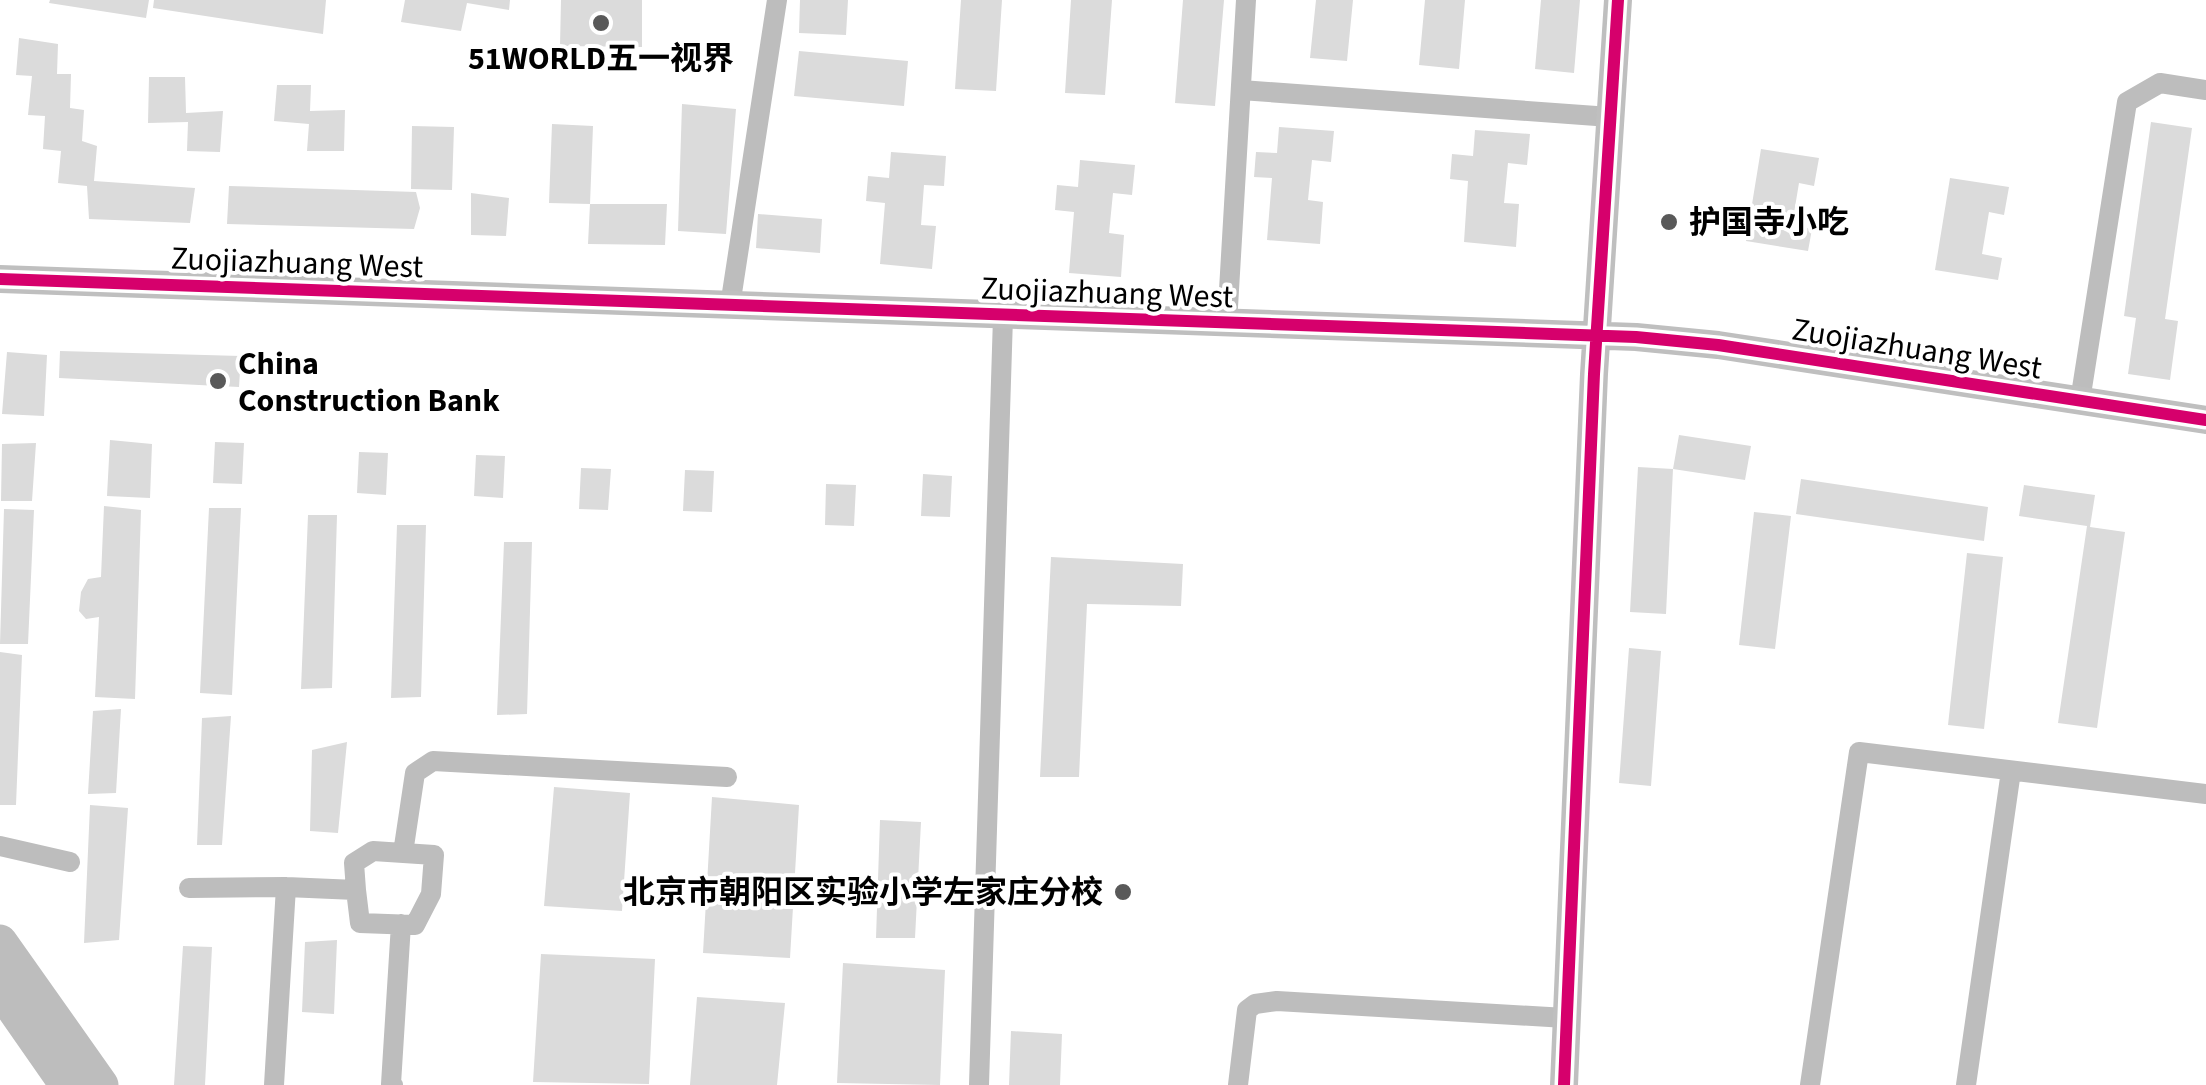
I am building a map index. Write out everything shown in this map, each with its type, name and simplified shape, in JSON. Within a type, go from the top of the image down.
[{"type":"highway","points":[[0,942],[102,1085]]},
{"type":"highway","points":[[0,989],[67,1085]]},
{"type":"street","points":[[730,306],[776,0]]},
{"type":"street","points":[[1226,324],[1246,0]]},
{"type":"street","points":[[1564,1085],[1596,336],[1618,0]]},
{"type":"street","points":[[2080,401],[2127,102],[2160,83],[2206,90]]},
{"type":"street","points":[[1241,90],[1610,117]]},
{"type":"street","name":"Zuojiazhuang West","points":[[0,279],[1596,336],[1718,345],[2206,420]]},
{"type":"street","points":[[979,1085],[1003,317]]},
{"type":"street","points":[[1810,1085],[1859,752],[2206,794]]},
{"type":"street","points":[[403,853],[416,773],[433,760],[727,778]]},
{"type":"street","points":[[1966,1085],[2010,771]]},
{"type":"street","points":[[0,846],[70,862]]},
{"type":"street","points":[[374,851],[403,853],[434,855],[431,894],[415,925],[360,923],[354,863],[374,851]]},
{"type":"street","points":[[274,1085],[286,887]]},
{"type":"street","points":[[189,888],[356,890]]},
{"type":"street","points":[[393,1085],[390,1084],[401,924]]},
{"type":"street","points":[[1238,1085],[1247,1010],[1255,1004],[1277,1001],[1566,1018]]},
{"type":"building","points":[[149,0],[146,18],[49,3]]},
{"type":"building","points":[[154,0],[326,0],[323,34],[153,8]]},
{"type":"building","points":[[405,0],[510,0],[509,10],[467,3],[461,31],[401,22]]},
{"type":"building","name":"51WORLD五一视界","points":[[561,0],[642,0],[642,47],[560,46]]},
{"type":"building","points":[[800,0],[848,0],[846,35],[799,33]]},
{"type":"building","points":[[961,0],[1002,0],[996,91],[955,89]]},
{"type":"building","points":[[1071,0],[1112,0],[1105,95],[1065,93]]},
{"type":"building","points":[[1183,0],[1224,0],[1215,106],[1175,103]]},
{"type":"building","points":[[1316,0],[1353,0],[1347,61],[1310,58]]},
{"type":"building","points":[[1425,0],[1465,0],[1459,69],[1419,65]]},
{"type":"building","points":[[1541,0],[1580,0],[1574,73],[1535,69]]},
{"type":"building","points":[[19,38],[58,44],[57,74],[71,74],[70,108],[84,110],[82,141],[97,146],[94,181],[195,188],[190,223],[89,219],[87,186],[58,183],[61,151],[43,149],[45,116],[28,115],[32,76],[16,75]]},
{"type":"building","points":[[799,51],[908,61],[904,106],[794,96]]},
{"type":"building","points":[[149,77],[185,77],[186,113],[223,111],[220,152],[187,151],[188,122],[148,123]]},
{"type":"building","points":[[277,85],[311,85],[310,111],[345,110],[344,151],[307,151],[309,124],[274,121]]},
{"type":"building","points":[[682,104],[736,109],[726,234],[678,231]]},
{"type":"building","points":[[2151,122],[2192,128],[2165,319],[2178,321],[2170,380],[2128,374],[2136,318],[2124,316]]},
{"type":"building","points":[[552,124],[593,126],[590,204],[549,203]]},
{"type":"building","points":[[412,126],[454,127],[452,190],[411,189]]},
{"type":"building","points":[[1279,127],[1334,131],[1331,162],[1312,160],[1308,200],[1323,202],[1320,244],[1267,240],[1272,178],[1254,177],[1256,152],[1277,153]]},
{"type":"building","points":[[1475,130],[1530,134],[1527,165],[1508,163],[1504,203],[1519,204],[1516,247],[1464,242],[1468,181],[1450,179],[1452,154],[1473,156]]},
{"type":"building","points":[[1761,149],[1819,158],[1814,186],[1799,183],[1792,225],[1812,229],[1808,251],[1746,241]]},
{"type":"building","points":[[891,152],[946,156],[944,186],[924,185],[921,225],[936,226],[932,269],[880,264],[885,203],[866,201],[868,176],[889,178]]},
{"type":"building","points":[[1080,160],[1135,165],[1132,195],[1113,193],[1109,233],[1124,235],[1121,277],[1069,273],[1074,212],[1055,210],[1057,185],[1078,187]]},
{"type":"building","points":[[1950,178],[2009,187],[2004,215],[1989,212],[1982,254],[2002,258],[1998,280],[1935,270]]},
{"type":"building","points":[[229,186],[416,192],[420,208],[414,229],[227,224]]},
{"type":"building","points":[[471,193],[509,198],[506,236],[471,235]]},
{"type":"building","points":[[590,204],[667,204],[665,245],[588,244]]},
{"type":"building","points":[[758,214],[822,219],[820,253],[756,248]]},
{"type":"building","points":[[60,351],[241,356],[239,387],[59,378]]},
{"type":"building","points":[[7,352],[47,355],[44,416],[2,414]]},
{"type":"building","points":[[1679,435],[1751,446],[1745,480],[1673,469]]},
{"type":"building","points":[[110,440],[152,444],[150,498],[107,496]]},
{"type":"building","points":[[215,442],[244,443],[242,484],[213,483]]},
{"type":"building","points":[[36,443],[32,501],[1,501],[2,444]]},
{"type":"building","points":[[359,452],[388,453],[386,495],[357,493]]},
{"type":"building","points":[[476,455],[505,456],[503,498],[474,496]]},
{"type":"building","points":[[1638,467],[1673,469],[1666,614],[1630,612]]},
{"type":"building","points":[[581,468],[611,469],[608,510],[579,509]]},
{"type":"building","points":[[685,470],[714,471],[712,512],[683,511]]},
{"type":"building","points":[[923,474],[952,476],[950,517],[921,516]]},
{"type":"building","points":[[1801,479],[1988,507],[1984,541],[1796,514]]},
{"type":"building","points":[[826,484],[856,485],[854,526],[825,525]]},
{"type":"building","points":[[2024,485],[2095,495],[2090,527],[2125,532],[2097,728],[2058,723],[2087,526],[2019,516]]},
{"type":"building","points":[[104,506],[141,510],[135,699],[95,697],[99,617],[86,619],[79,611],[81,592],[88,579],[101,577]]},
{"type":"building","points":[[209,508],[241,508],[232,695],[200,693]]},
{"type":"building","points":[[4,509],[34,510],[28,644],[0,644]]},
{"type":"building","points":[[1754,512],[1791,516],[1775,649],[1739,645]]},
{"type":"building","points":[[308,515],[337,515],[332,688],[301,689]]},
{"type":"building","points":[[397,525],[426,525],[421,697],[391,698]]},
{"type":"building","points":[[504,542],[532,542],[527,714],[497,715]]},
{"type":"building","points":[[1967,553],[2003,557],[1984,729],[1948,725]]},
{"type":"building","points":[[1051,557],[1183,564],[1181,606],[1087,604],[1079,777],[1040,777]]},
{"type":"building","points":[[1629,648],[1661,651],[1651,786],[1619,783]]},
{"type":"building","points":[[0,652],[22,655],[16,805],[0,805]]},
{"type":"building","points":[[121,709],[116,793],[88,794],[93,711]]},
{"type":"building","points":[[231,716],[222,845],[197,845],[202,718]]},
{"type":"building","points":[[347,742],[338,833],[310,831],[312,750]]},
{"type":"building","points":[[554,787],[630,793],[622,911],[544,906]]},
{"type":"building","points":[[712,797],[799,805],[790,958],[703,953]]},
{"type":"building","points":[[90,805],[128,808],[119,940],[84,943]]},
{"type":"building","points":[[880,820],[921,822],[915,938],[876,938]]},
{"type":"building","points":[[337,940],[334,1014],[302,1012],[305,942]]},
{"type":"building","points":[[183,946],[212,947],[205,1085],[174,1085]]},
{"type":"building","points":[[541,954],[655,959],[649,1084],[533,1082]]},
{"type":"building","points":[[843,963],[945,970],[940,1085],[837,1083]]},
{"type":"building","points":[[697,997],[785,1003],[777,1085],[690,1085]]},
{"type":"building","points":[[1011,1031],[1062,1034],[1060,1085],[1009,1085]]},
{"type":"cycle path","points":[[1564,1085],[1594,374],[1618,0]]},
{"type":"cycle path","points":[[0,279],[1636,337],[1718,345],[2206,420]]},
{"type":"place","name":"51WORLD五一视界","points":[[601,23]]},
{"type":"place","name":"护国寺小吃","points":[[1669,222]]},
{"type":"place","name":"China Construction Bank","points":[[218,381]]},
{"type":"place","name":"北京市朝阳区实验小学左家庄分校","points":[[1123,892]]}]
